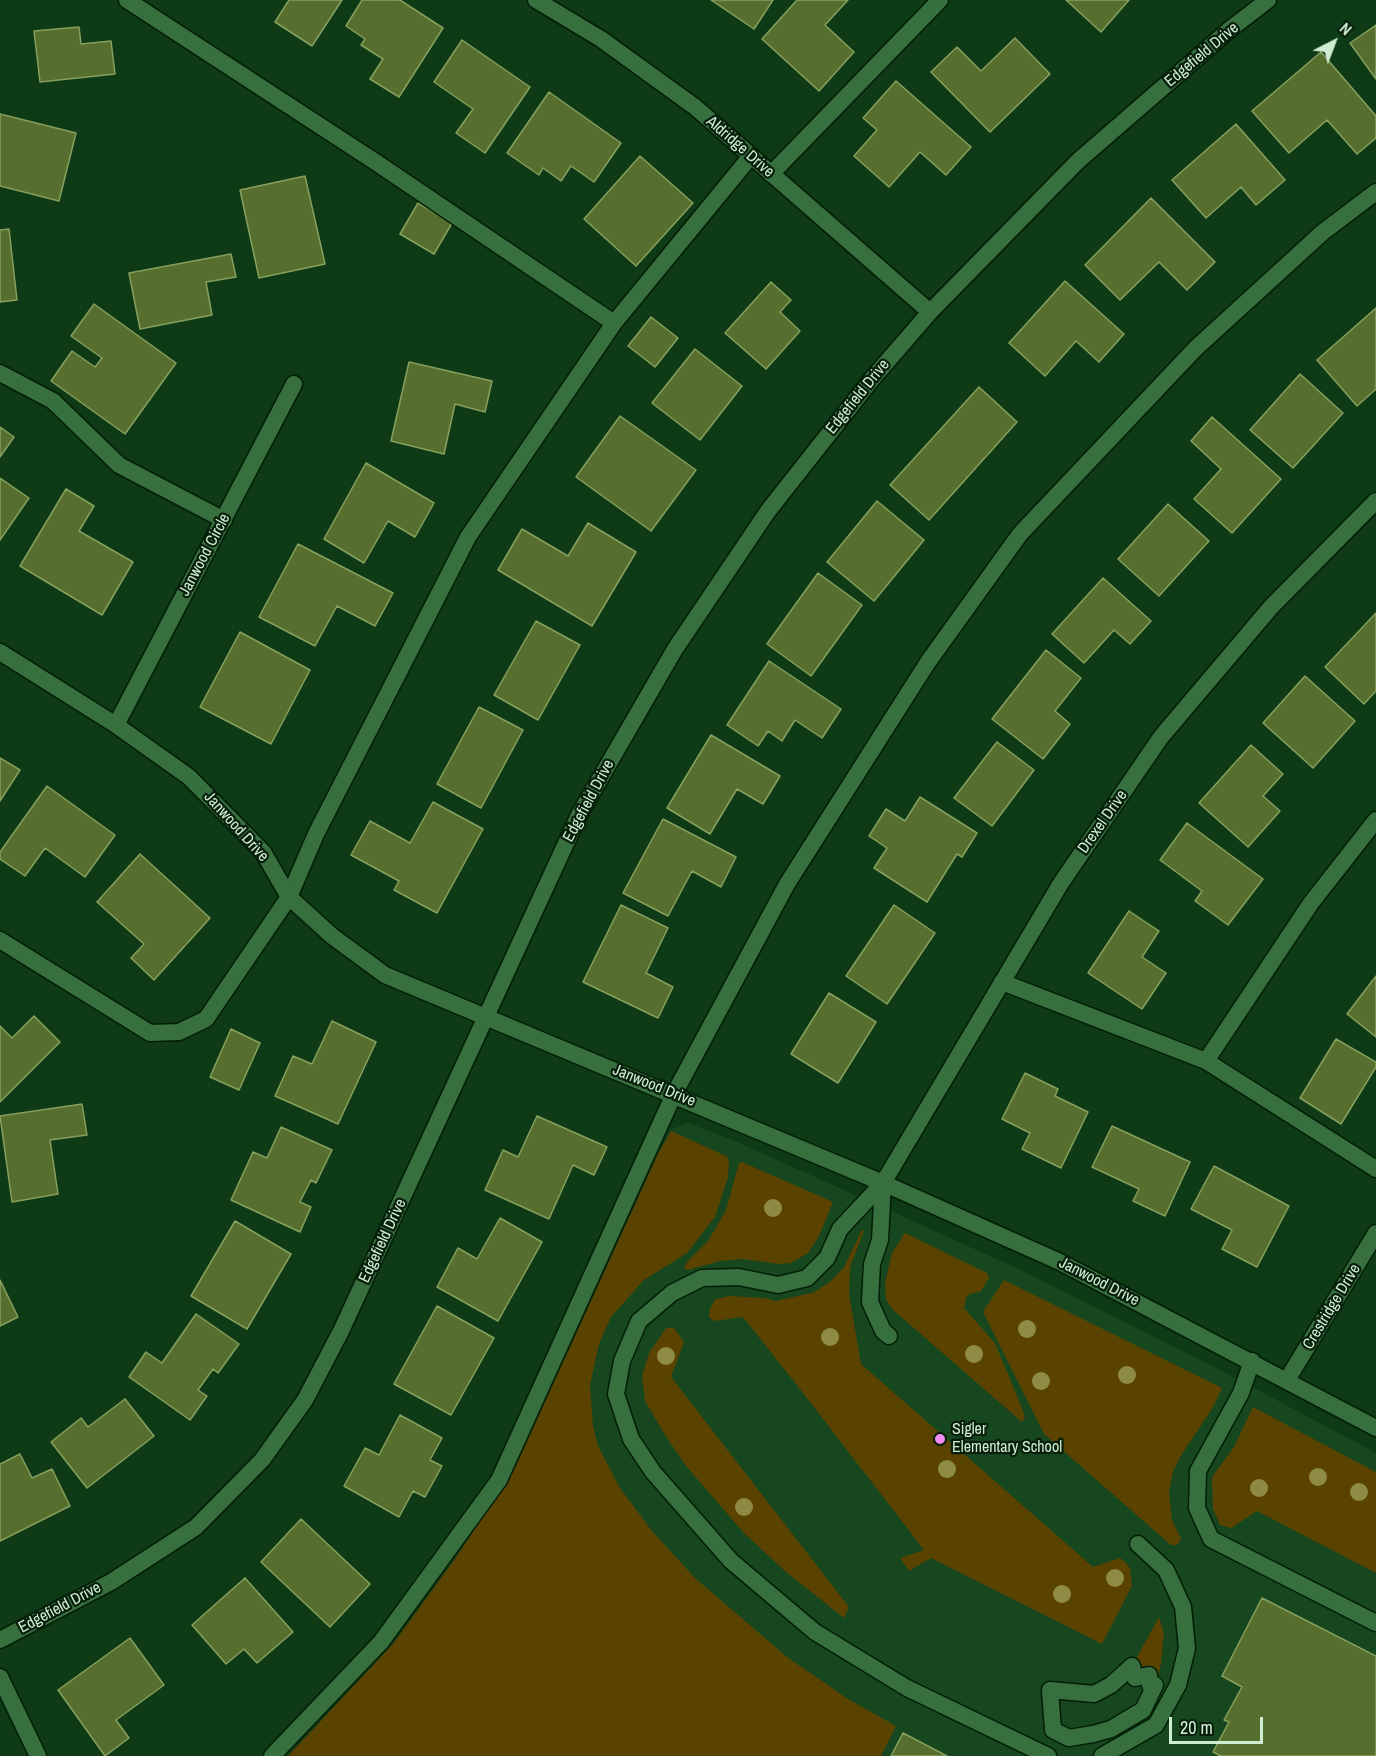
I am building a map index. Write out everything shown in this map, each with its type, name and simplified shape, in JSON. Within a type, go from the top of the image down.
[{"type":"street","points":[[127,0],[374,161],[614,323]]},
{"type":"street","name":"Aldridge Drive","points":[[536,0],[601,39],[667,87],[751,156],[930,312]]},
{"type":"street","points":[[771,174],[935,2]]},
{"type":"street","name":"Edgefield Drive","points":[[0,1640],[111,1582],[196,1527],[262,1461],[305,1400],[341,1331],[579,815],[675,649],[768,511],[872,379],[930,312],[1078,161],[1260,2]]},
{"type":"street","points":[[0,940],[150,1033],[179,1032],[206,1019],[289,897],[316,834],[468,537],[614,323],[751,156]]},
{"type":"street","points":[[272,1756],[381,1641],[499,1480],[674,1094],[787,884],[928,662],[1020,534],[1196,348],[1323,232],[1376,192]]},
{"type":"street","points":[[0,373],[53,401],[119,465],[224,520]]},
{"type":"street","name":"Janwood Circle","points":[[116,725],[294,384]]},
{"type":"street","name":"Drexel Drive","points":[[1048,1756],[907,1688],[815,1632],[731,1561],[653,1472],[631,1439],[616,1394],[622,1361],[639,1321],[672,1293],[702,1278],[739,1277],[778,1285],[807,1278],[827,1258],[840,1230],[883,1183],[1061,883],[1161,737],[1271,606],[1376,501]]},
{"type":"street","name":"Janwood Drive","points":[[0,652],[116,725],[189,777],[263,852],[289,897],[332,936],[385,975],[674,1094],[883,1183],[1060,1262],[1376,1428]]},
{"type":"street","points":[[1206,1061],[1311,903],[1376,820]]},
{"type":"street","points":[[1002,982],[1206,1061],[1376,1169]]},
{"type":"street","points":[[883,1183],[880,1240],[872,1264],[870,1302],[883,1331],[889,1336]]},
{"type":"street","name":"Crestridge Drive","points":[[1287,1380],[1376,1233]]},
{"type":"street","points":[[1252,1361],[1241,1393],[1198,1471],[1197,1508],[1211,1539],[1376,1623]]},
{"type":"street","points":[[1102,1756],[1156,1725],[1178,1685],[1187,1648],[1183,1607],[1166,1570],[1138,1544]]},
{"type":"street","points":[[1132,1666],[1135,1678],[1149,1675],[1150,1685],[1155,1685],[1143,1710],[1111,1729],[1093,1734],[1069,1738],[1053,1730],[1050,1690],[1094,1694],[1111,1685],[1132,1666]]},
{"type":"street","points":[[0,1677],[38,1756]]},
{"type":"shaded area","name":"Sigler Elementary School","points":[[688,1123],[733,1140],[1021,1270],[1207,1363],[1376,1453],[1376,1756],[288,1756],[393,1644],[455,1559],[514,1470],[659,1152],[671,1129]]},
{"type":"shaded area","points":[[671,1131],[726,1156],[729,1160],[728,1177],[715,1217],[687,1253],[644,1280],[611,1317],[599,1344],[590,1385],[593,1426],[598,1446],[620,1488],[652,1531],[695,1578],[787,1657],[848,1699],[896,1726],[881,1756],[288,1756],[393,1644],[455,1559],[514,1470],[659,1152]]},
{"type":"shaded area","points":[[742,1162],[833,1202],[819,1236],[808,1253],[791,1263],[779,1264],[743,1259],[720,1261],[687,1270],[684,1268],[687,1262],[708,1241],[726,1210],[739,1163]]},
{"type":"shaded area","points":[[862,1230],[864,1231],[850,1267],[849,1294],[861,1364],[1093,1567],[1120,1558],[1125,1562],[1130,1568],[1132,1586],[1102,1644],[931,1558],[909,1571],[900,1558],[924,1550],[800,1389],[743,1317],[714,1321],[709,1317],[710,1308],[716,1299],[729,1296],[765,1298],[776,1301],[815,1292],[831,1281],[844,1267]]},
{"type":"shaded area","points":[[905,1233],[987,1273],[989,1278],[981,1291],[967,1295],[964,1308],[995,1343],[1022,1408],[1025,1418],[1022,1422],[892,1309],[886,1299],[885,1283],[892,1253]]},
{"type":"shaded area","points":[[1004,1280],[1222,1388],[1212,1409],[1180,1457],[1173,1472],[1169,1492],[1172,1520],[1181,1539],[1177,1545],[1171,1545],[1044,1434],[983,1312]]},
{"type":"shaded area","points":[[666,1328],[674,1328],[684,1342],[671,1377],[849,1607],[844,1618],[785,1571],[744,1533],[686,1466],[665,1435],[645,1401],[642,1376],[649,1353]]},
{"type":"shaded area","points":[[1253,1407],[1376,1472],[1376,1573],[1257,1511],[1231,1528],[1220,1525],[1213,1509],[1212,1477],[1234,1447]]},
{"type":"shaded area","points":[[1159,1617],[1164,1633],[1161,1664],[1156,1684],[1132,1666]]},
{"type":"building","points":[[289,0],[342,0],[312,46],[275,22]]},
{"type":"building","points":[[362,0],[400,0],[443,28],[399,97],[370,79],[383,59],[361,45],[365,39],[346,26]]},
{"type":"building","points":[[711,0],[773,0],[754,29]]},
{"type":"building","points":[[797,0],[848,0],[825,25],[854,52],[819,91],[762,39]]},
{"type":"building","points":[[1066,0],[1129,0],[1101,32]]},
{"type":"building","points":[[1376,25],[1376,79],[1350,43]]},
{"type":"building","points":[[79,27],[81,44],[111,41],[115,74],[40,82],[34,31]]},
{"type":"building","points":[[1015,38],[1050,74],[990,132],[931,72],[957,47],[981,71]]},
{"type":"building","points":[[462,40],[530,87],[485,153],[456,133],[473,109],[434,82]]},
{"type":"building","points":[[1321,52],[1376,116],[1376,138],[1357,154],[1327,120],[1289,153],[1252,111]]},
{"type":"building","points":[[896,81],[971,147],[946,175],[920,152],[889,187],[854,156],[877,130],[863,118]]},
{"type":"building","points":[[549,92],[621,143],[594,182],[571,166],[561,181],[543,168],[539,175],[507,153]]},
{"type":"building","points":[[0,114],[76,133],[59,201],[0,186]]},
{"type":"building","points":[[1236,124],[1285,180],[1256,205],[1241,187],[1206,218],[1172,180]]},
{"type":"building","points":[[640,156],[693,203],[636,266],[584,219]]},
{"type":"building","points":[[305,176],[325,264],[259,278],[240,190]]},
{"type":"building","points":[[1151,198],[1215,262],[1187,290],[1159,262],[1120,300],[1085,265]]},
{"type":"building","points":[[418,203],[452,223],[434,254],[400,234]]},
{"type":"building","points":[[9,229],[17,300],[0,302],[0,230]]},
{"type":"building","points":[[231,254],[236,277],[206,282],[212,315],[140,329],[129,273]]},
{"type":"building","points":[[1065,281],[1124,334],[1099,362],[1076,341],[1045,376],[1009,343]]},
{"type":"building","points":[[771,282],[791,300],[780,312],[800,331],[766,369],[725,333]]},
{"type":"building","points":[[94,304],[176,363],[125,434],[51,381],[72,351],[95,367],[102,358],[71,336]]},
{"type":"building","points":[[1376,308],[1376,389],[1357,406],[1317,360]]},
{"type":"building","points":[[651,317],[678,338],[655,367],[628,346]]},
{"type":"building","points":[[695,349],[742,386],[700,440],[652,403]]},
{"type":"building","points":[[409,362],[492,381],[485,412],[455,404],[444,454],[391,441]]},
{"type":"building","points":[[1300,374],[1343,413],[1293,468],[1250,430]]},
{"type":"building","points":[[979,387],[1017,422],[929,520],[890,485]]},
{"type":"building","points":[[620,416],[696,470],[651,531],[576,477]]},
{"type":"building","points":[[1212,417],[1281,479],[1232,533],[1194,499],[1221,469],[1191,441]]},
{"type":"building","points":[[0,427],[14,437],[0,457]]},
{"type":"building","points":[[366,463],[434,503],[415,537],[388,521],[364,563],[324,539]]},
{"type":"building","points":[[0,478],[29,498],[0,540]]},
{"type":"building","points":[[66,489],[94,506],[79,531],[133,562],[102,615],[20,566]]},
{"type":"building","points":[[877,501],[924,540],[874,601],[827,562]]},
{"type":"building","points":[[1168,504],[1209,541],[1159,596],[1118,559]]},
{"type":"building","points":[[588,523],[636,552],[592,626],[498,570],[522,529],[568,556]]},
{"type":"building","points":[[298,544],[393,593],[375,626],[337,606],[315,646],[259,617]]},
{"type":"building","points":[[818,573],[862,605],[811,676],[767,644]]},
{"type":"building","points":[[1103,578],[1151,621],[1130,644],[1114,630],[1084,663],[1052,634]]},
{"type":"building","points":[[1376,613],[1376,691],[1364,704],[1325,667]]},
{"type":"building","points":[[536,621],[580,645],[538,720],[494,695]]},
{"type":"building","points":[[240,632],[310,670],[271,744],[200,707]]},
{"type":"building","points":[[1046,650],[1081,678],[1055,711],[1070,724],[1043,759],[992,719]]},
{"type":"building","points":[[769,661],[841,709],[822,738],[795,720],[782,741],[768,731],[758,746],[727,725]]},
{"type":"building","points":[[1305,676],[1355,721],[1313,768],[1263,723]]},
{"type":"building","points":[[479,707],[523,730],[481,808],[437,784]]},
{"type":"building","points":[[711,735],[780,776],[763,804],[737,789],[710,834],[667,808]]},
{"type":"building","points":[[997,742],[1034,770],[992,826],[954,798]]},
{"type":"building","points":[[1251,745],[1283,774],[1263,796],[1280,811],[1248,847],[1199,803]]},
{"type":"building","points":[[0,758],[20,770],[0,801]]},
{"type":"building","points":[[47,786],[115,835],[85,877],[45,848],[25,876],[0,859],[0,852]]},
{"type":"building","points":[[920,797],[977,833],[962,857],[957,854],[927,902],[874,868],[887,848],[869,836],[886,809],[905,821]]},
{"type":"building","points":[[433,802],[483,829],[437,913],[394,890],[399,881],[351,855],[370,821],[410,843]]},
{"type":"building","points":[[663,819],[736,857],[721,887],[692,871],[668,916],[623,893]]},
{"type":"building","points":[[1187,823],[1263,879],[1228,925],[1195,901],[1202,891],[1160,860]]},
{"type":"building","points":[[140,854],[210,918],[154,980],[131,958],[144,944],[97,902]]},
{"type":"building","points":[[621,905],[668,928],[646,973],[673,987],[658,1018],[583,982]]},
{"type":"building","points":[[894,905],[935,933],[887,1004],[846,976]]},
{"type":"building","points":[[1129,911],[1159,931],[1142,957],[1166,973],[1142,1009],[1088,973]]},
{"type":"building","points":[[1376,976],[1376,1037],[1347,1014]]},
{"type":"building","points":[[829,993],[876,1022],[838,1083],[791,1054]]},
{"type":"building","points":[[34,1016],[60,1042],[0,1102],[0,1026],[12,1038]]},
{"type":"building","points":[[332,1021],[376,1042],[338,1124],[275,1096],[293,1056],[312,1064]]},
{"type":"building","points":[[231,1029],[260,1043],[239,1090],[210,1077]]},
{"type":"building","points":[[1336,1039],[1376,1062],[1376,1067],[1341,1124],[1300,1098]]},
{"type":"building","points":[[1025,1073],[1058,1089],[1055,1096],[1088,1112],[1061,1168],[1022,1149],[1030,1133],[1002,1119]]},
{"type":"building","points":[[82,1104],[87,1135],[50,1140],[58,1194],[12,1202],[0,1116]]},
{"type":"building","points":[[537,1116],[607,1147],[594,1175],[573,1165],[549,1219],[485,1190],[503,1150],[518,1157]]},
{"type":"building","points":[[1112,1126],[1190,1162],[1165,1216],[1133,1201],[1139,1189],[1092,1167]]},
{"type":"building","points":[[281,1127],[332,1150],[316,1183],[311,1180],[300,1202],[311,1207],[300,1232],[231,1200],[253,1152],[267,1158]]},
{"type":"building","points":[[1214,1166],[1289,1206],[1257,1267],[1222,1249],[1232,1230],[1191,1209]]},
{"type":"building","points":[[500,1218],[542,1242],[498,1321],[437,1287],[458,1248],[477,1259]]},
{"type":"building","points":[[235,1221],[291,1254],[247,1329],[191,1296]]},
{"type":"building","points":[[0,1280],[18,1317],[0,1326]]},
{"type":"building","points":[[437,1306],[494,1338],[451,1415],[394,1384]]},
{"type":"building","points":[[196,1314],[239,1344],[218,1373],[213,1369],[198,1390],[207,1396],[190,1420],[129,1377],[146,1352],[162,1363]]},
{"type":"building","points":[[125,1399],[154,1436],[87,1488],[51,1442],[81,1418],[88,1427]]},
{"type":"building","points":[[400,1415],[442,1438],[430,1460],[442,1466],[425,1497],[413,1491],[399,1517],[344,1486],[365,1448],[379,1455]]},
{"type":"building","points":[[20,1454],[32,1478],[52,1469],[70,1506],[0,1541],[0,1464]]},
{"type":"building","points":[[301,1519],[370,1584],[330,1627],[261,1562]]},
{"type":"building","points":[[245,1578],[293,1632],[257,1663],[244,1649],[226,1664],[192,1625]]},
{"type":"building","points":[[1262,1598],[1376,1656],[1376,1756],[1221,1756],[1213,1752],[1229,1722],[1224,1720],[1242,1687],[1222,1676]]},
{"type":"building","points":[[130,1638],[164,1685],[116,1720],[129,1738],[105,1756],[58,1690]]},
{"type":"building","points":[[903,1733],[947,1756],[891,1756]]},
{"type":"place","name":"Sigler Elementary School","points":[[940,1439]]}]
